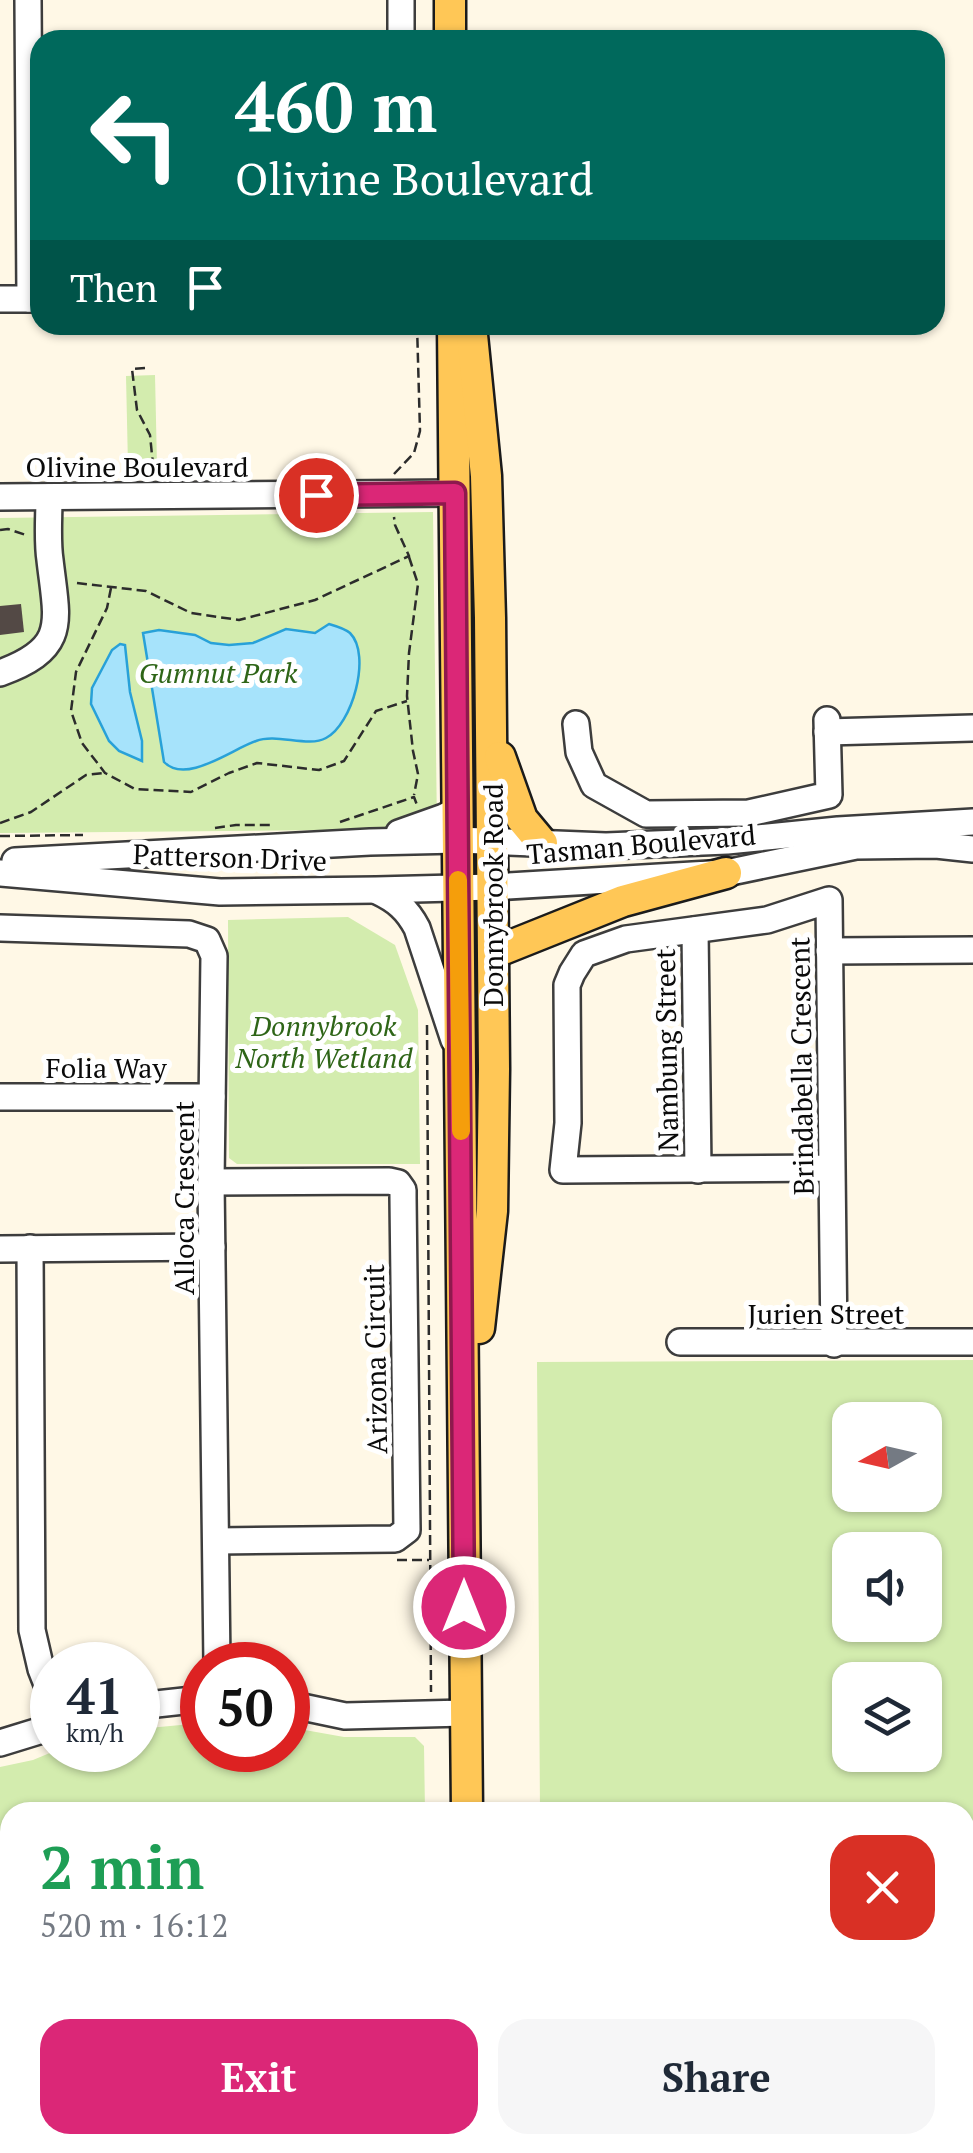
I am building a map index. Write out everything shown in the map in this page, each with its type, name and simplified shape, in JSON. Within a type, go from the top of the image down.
[{"type":"main road","points":[[450,0],[450,30]]},
{"type":"main road","name":"Donnybrook Road","points":[[453,335],[467,1802]]},
{"type":"main road","name":"Donnybrook Road","points":[[464,1465],[492,1211],[493,953],[486,476],[472,335]]},
{"type":"main road","points":[[491,720],[503,768],[522,818],[542,843]]},
{"type":"main road","points":[[493,953],[622,901],[726,873]]},
{"type":"street","points":[[28,0],[30,35]]},
{"type":"street","points":[[401,0],[401,30]]},
{"type":"street","points":[[0,299],[30,299]]},
{"type":"street","name":"Olivine Boulevard","points":[[0,497],[455,493]]},
{"type":"street","points":[[0,673],[36,656],[48,644],[56,623],[49,557],[49,497]]},
{"type":"street","points":[[576,724],[580,752],[594,785],[646,814],[749,813],[830,795],[827,726],[973,728]]},
{"type":"street","name":"Tasman Boulevard","points":[[458,825],[492,841],[606,846],[973,822]]},
{"type":"street","name":"Patterson Drive","points":[[0,862],[370,842],[458,825]]},
{"type":"street","name":"Tasman Boulevard","points":[[458,888],[726,873],[856,846],[936,845],[973,849]]},
{"type":"street","name":"Patterson Drive","points":[[0,874],[220,892],[458,888]]},
{"type":"street","points":[[376,890],[396,900],[417,928],[460,1059]]},
{"type":"street","name":"Brindabella Crescent","points":[[698,1170],[563,1170],[568,1123],[567,985],[572,972],[584,954],[626,938],[767,920],[828,900],[834,1344]]},
{"type":"street","name":"Alloca Crescent","points":[[0,928],[189,934],[207,940],[214,956],[211,1182],[217,1642]]},
{"type":"street","name":"Nambung Street","points":[[694,930],[698,1170]]},
{"type":"street","points":[[829,951],[973,950]]},
{"type":"street","name":"Folia Way","points":[[0,1097],[212,1097]]},
{"type":"street","points":[[698,1170],[832,1168]]},
{"type":"street","name":"Arizona Circuit","points":[[211,1182],[390,1181],[403,1190],[407,1530],[396,1540],[217,1541]]},
{"type":"street","points":[[0,1248],[212,1247]]},
{"type":"street","points":[[30,1248],[35,1642]]},
{"type":"street","name":"Jurien Street","points":[[680,1342],[973,1342]]},
{"type":"street","points":[[310,1709],[345,1716],[465,1713]]},
{"type":"street","points":[[0,1743],[30,1734]]},
{"type":"path","points":[[414,797],[418,774],[407,701],[418,584],[394,524],[392,495],[394,472],[414,453],[420,431],[418,335]]},
{"type":"path","points":[[145,368],[132,369],[136,410],[150,435],[153,474]]},
{"type":"path","points":[[0,530],[34,538]]},
{"type":"path","points":[[54,586],[69,582],[146,591],[191,613],[239,620],[315,600],[408,556]]},
{"type":"path","points":[[111,586],[107,608],[76,672],[70,711],[82,743],[104,772],[136,789],[191,792],[258,763],[319,770],[344,760],[376,711],[407,701]]},
{"type":"path","points":[[0,823],[31,812],[86,775],[104,772]]},
{"type":"path","points":[[426,1020],[431,1714]]},
{"type":"green space","points":[[155,375],[157,465],[128,466],[126,376]]},
{"type":"green space","name":"Gumnut Park","points":[[433,512],[437,829],[0,833],[0,518]]},
{"type":"green space","name":"Donnybrook North Wetland","points":[[348,917],[395,945],[418,1010],[420,1164],[237,1164],[229,1158],[228,920]]},
{"type":"green space","points":[[973,1360],[973,1802],[540,1802],[537,1362]]},
{"type":"green space","points":[[180,1725],[180,1772],[310,1772],[310,1731],[344,1737],[415,1737],[424,1746],[425,1802],[0,1802],[0,1767],[30,1761],[30,1772],[160,1772],[160,1727]]},
{"type":"water","points":[[329,624],[350,633],[359,657],[351,705],[335,731],[319,741],[256,741],[196,768],[173,768],[164,762],[143,633],[159,630],[195,635],[211,643],[229,645],[253,643],[286,629],[315,633]]},
{"type":"water","points":[[125,645],[142,761],[119,751],[109,741],[91,704],[92,688],[112,650]]},
{"type":"building","points":[[21,604],[24,632],[0,635],[0,606]]},
{"type":"slow traffic","points":[[458,880],[461,1131]]},
{"type":"route","points":[[316,495],[455,493],[464,1607]]}]
